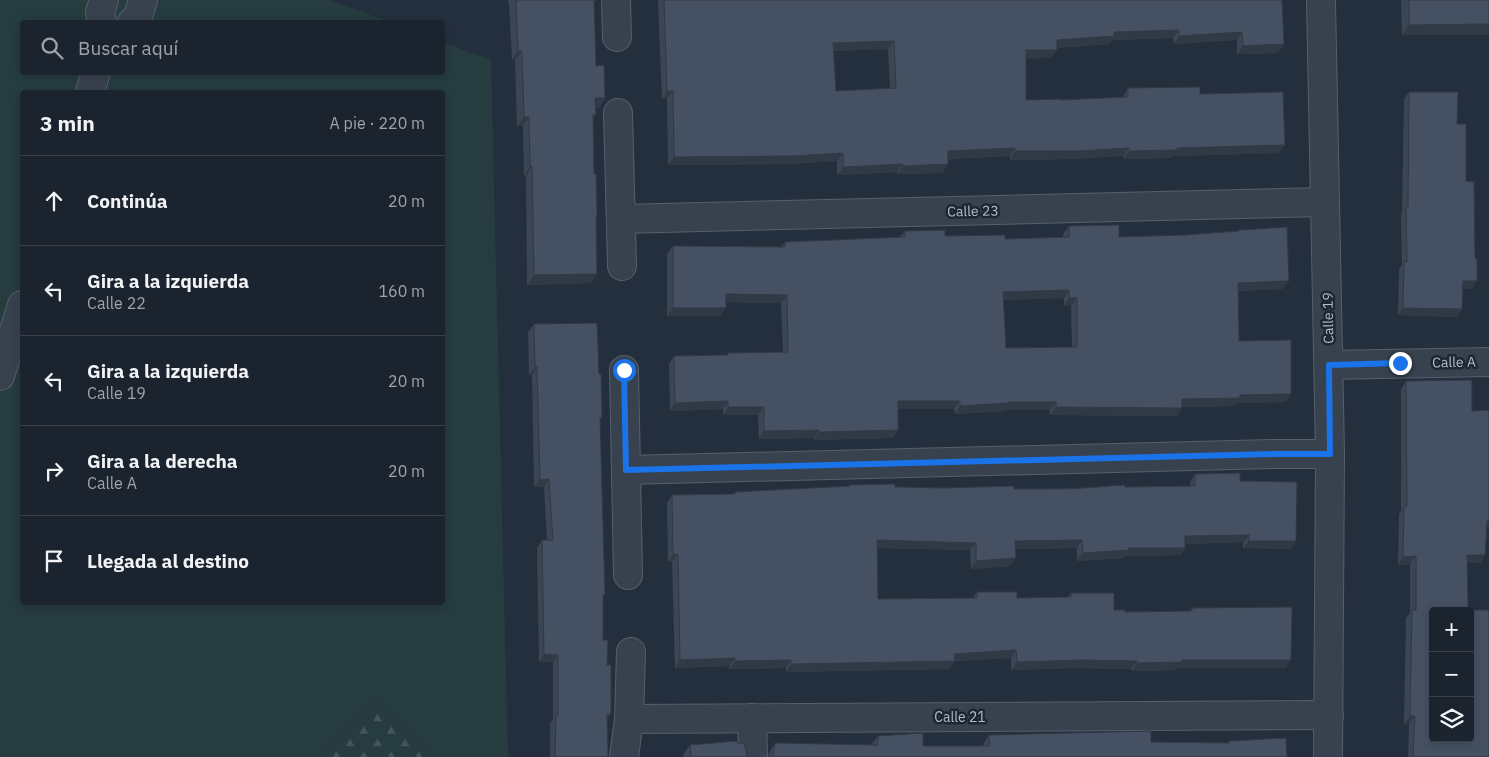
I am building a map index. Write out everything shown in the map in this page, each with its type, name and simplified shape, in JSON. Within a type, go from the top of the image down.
[{"type":"street","points":[[102,20],[100,12],[104,0]]},
{"type":"street","points":[[134,20],[138,17],[143,0]]},
{"type":"street","points":[[616,0],[617,37]]},
{"type":"street","name":"Calle 19","points":[[1321,0],[1330,454],[1328,757]]},
{"type":"street","points":[[91,90],[95,75]]},
{"type":"street","points":[[618,113],[622,266]]},
{"type":"street","name":"Calle 23","points":[[621,219],[1325,202]]},
{"type":"street","points":[[0,376],[20,311]]},
{"type":"street","name":"Calle A","points":[[1329,365],[1489,362]]},
{"type":"street","points":[[624,370],[628,575]]},
{"type":"street","points":[[626,470],[1330,454]]},
{"type":"street","points":[[624,757],[629,719],[631,652]]},
{"type":"street","name":"Calle 21","points":[[629,719],[1329,715]]},
{"type":"street","points":[[752,718],[753,757]]},
{"type":"green space","points":[[0,0],[329,0],[384,20],[20,20],[20,75],[445,75],[445,43],[491,60],[508,757],[430,757],[377,700],[317,757],[0,757]]},
{"type":"green space","points":[[377,700],[430,757],[317,757]]},
{"type":"building","points":[[516,0],[594,0],[596,66],[604,65],[605,98],[595,98],[596,114],[593,115],[594,174],[596,174],[597,274],[534,275],[529,117],[524,117],[522,51],[518,51]]},
{"type":"building","points":[[664,0],[1282,0],[1284,44],[1243,46],[1242,32],[1179,36],[1179,30],[1114,32],[1114,36],[1057,40],[1057,50],[1026,50],[1026,100],[1128,97],[1128,88],[1200,87],[1200,94],[1283,92],[1285,145],[1129,151],[1129,148],[1078,151],[1015,151],[1015,148],[948,151],[948,164],[903,166],[903,164],[843,167],[843,153],[794,156],[674,157],[673,91],[667,91]],"holes":[[[894,41],[896,88],[836,91],[833,43]]]},
{"type":"building","points":[[1409,0],[1489,0],[1489,24],[1409,25]]},
{"type":"building","points":[[1409,92],[1458,92],[1457,124],[1466,124],[1466,181],[1474,182],[1477,281],[1463,281],[1462,309],[1403,308],[1404,262],[1407,262],[1406,207],[1408,207]]},
{"type":"building","points":[[1119,225],[1119,237],[1185,235],[1287,227],[1289,281],[1238,283],[1239,341],[1291,340],[1291,394],[1240,395],[1240,398],[1182,399],[1182,408],[1056,407],[1056,402],[1009,402],[960,406],[960,401],[898,401],[898,430],[819,432],[819,430],[764,431],[764,407],[728,407],[728,401],[675,403],[674,356],[788,352],[787,295],[726,294],[726,308],[673,308],[673,246],[785,247],[785,242],[905,237],[905,231],[945,230],[945,236],[1005,235],[1005,239],[1069,237],[1069,226]],"holes":[[[1069,290],[1069,298],[1077,298],[1077,347],[1006,348],[1003,292]]]},
{"type":"building","points":[[597,323],[602,417],[600,418],[605,595],[603,595],[603,640],[608,640],[607,665],[611,665],[611,714],[607,714],[608,757],[555,757],[556,716],[558,716],[558,655],[544,654],[542,540],[553,540],[549,479],[540,480],[534,324]]},
{"type":"building","points":[[1472,380],[1472,411],[1489,410],[1489,521],[1487,521],[1485,555],[1467,555],[1468,607],[1429,607],[1429,742],[1474,742],[1474,610],[1489,610],[1489,757],[1413,757],[1415,716],[1410,716],[1412,610],[1416,610],[1416,556],[1403,557],[1404,506],[1407,506],[1406,381]]},
{"type":"building","points":[[1240,473],[1240,481],[1297,482],[1296,541],[1249,541],[1249,535],[1185,536],[1185,548],[1129,548],[1129,550],[1083,553],[1082,540],[1015,541],[1016,558],[976,561],[976,543],[877,540],[878,599],[977,598],[977,592],[1017,592],[1017,598],[1071,597],[1071,593],[1114,593],[1114,610],[1125,610],[1125,612],[1192,611],[1192,608],[1292,607],[1291,660],[1182,660],[1182,662],[1137,663],[1137,661],[1081,660],[1017,662],[1016,650],[954,654],[955,661],[791,664],[791,660],[735,661],[735,658],[680,660],[678,554],[673,555],[672,495],[735,494],[735,492],[895,484],[895,487],[943,488],[1014,486],[1014,489],[1069,489],[1124,485],[1125,487],[1195,486],[1195,474]]},
{"type":"building","points":[[1151,731],[1151,742],[1229,743],[1229,741],[1286,738],[1287,757],[771,757],[775,743],[878,745],[878,736],[923,733],[923,746],[990,746],[989,735]]},
{"type":"building","points":[[737,741],[737,743],[744,743],[748,757],[691,757],[690,745]]},
{"type":"route","points":[[624,370],[626,470],[1330,454],[1329,365],[1400,363]]}]
